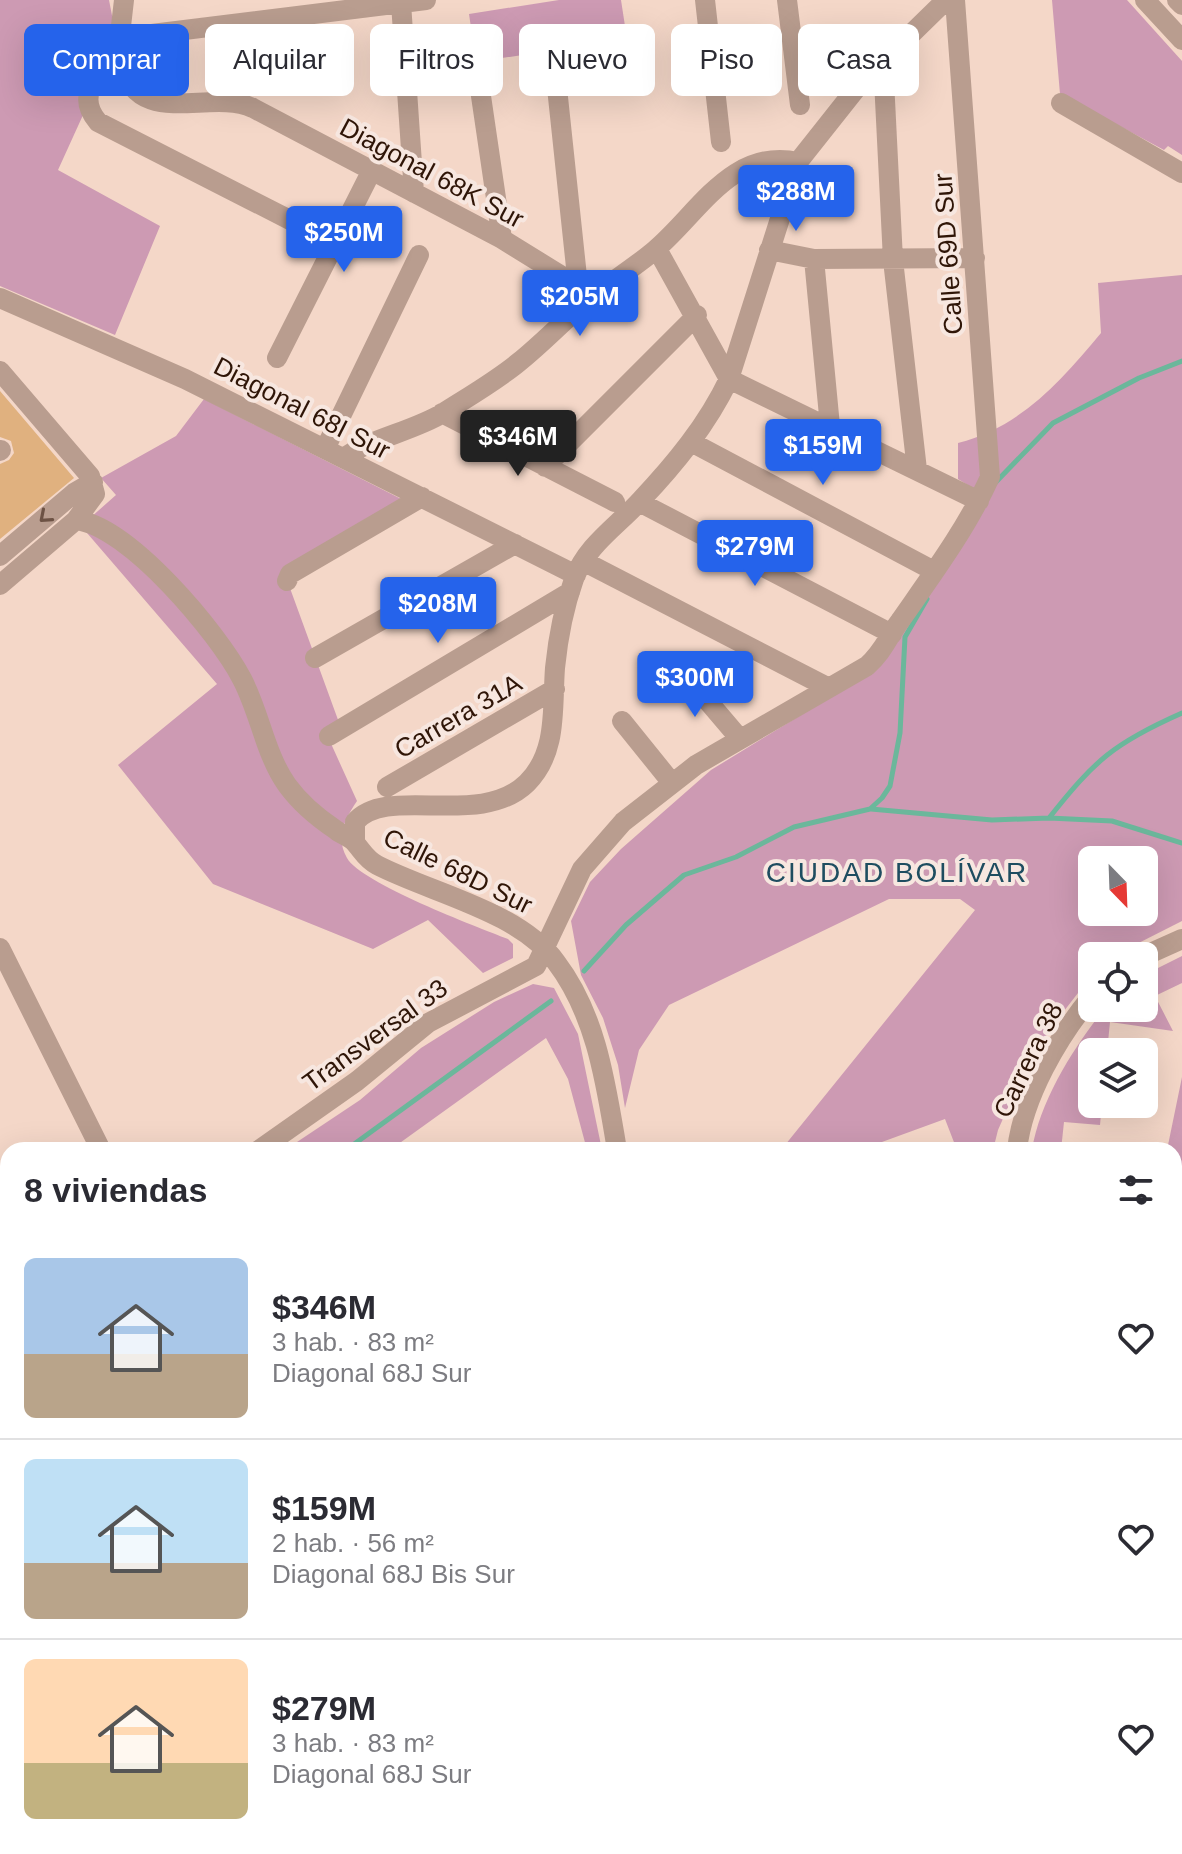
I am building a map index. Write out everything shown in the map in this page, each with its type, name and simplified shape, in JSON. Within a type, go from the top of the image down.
[{"type":"street","points":[[121,24],[124,0]]},
{"type":"street","points":[[189,29],[426,0]]},
{"type":"street","points":[[705,0],[721,142]]},
{"type":"street","points":[[787,0],[800,105]]},
{"type":"street","points":[[919,26],[946,0]]},
{"type":"street","name":"Calle 69D Sur","points":[[955,0],[990,477],[979,501]]},
{"type":"street","points":[[1145,0],[1182,40]]},
{"type":"street","points":[[1177,0],[1182,5]]},
{"type":"street","points":[[401,3],[414,193]]},
{"type":"street","points":[[88,96],[90,112],[98,122],[335,243]]},
{"type":"street","name":"Diagonal 68K Sur","points":[[141,96],[179,104],[247,106],[502,239],[584,292]]},
{"type":"street","points":[[481,96],[502,239]]},
{"type":"street","points":[[559,96],[584,292]]},
{"type":"street","points":[[355,842],[355,822],[367,812],[413,806],[489,804],[519,790],[534,774],[545,754],[552,728],[559,641],[576,576],[603,536],[639,502],[691,442],[729,379],[795,158],[849,96]]},
{"type":"street","points":[[885,96],[893,260],[917,470]]},
{"type":"street","points":[[1061,103],[1182,173]]},
{"type":"street","points":[[334,454],[389,439],[442,413],[518,363],[584,292],[657,249],[725,179],[747,167],[795,158]]},
{"type":"street","points":[[277,358],[372,170]]},
{"type":"street","points":[[657,249],[697,315],[729,379],[979,501]]},
{"type":"street","points":[[769,250],[814,259],[975,258]]},
{"type":"street","points":[[334,454],[419,255]]},
{"type":"street","points":[[814,259],[830,426]]},
{"type":"street","name":"Diagonal 68I Sur","points":[[0,298],[185,379],[576,576],[829,688]]},
{"type":"street","points":[[545,467],[697,315]]},
{"type":"street","points":[[0,371],[93,482],[94,499],[76,520],[0,585]]},
{"type":"street","points":[[442,413],[615,502]]},
{"type":"street","points":[[691,442],[934,571]]},
{"type":"street","points":[[0,556],[74,493],[93,482]]},
{"type":"street","points":[[287,581],[290,574],[422,497]]},
{"type":"street","name":"Transversal 33","points":[[270,1142],[357,1081],[428,1023],[527,972],[547,950],[568,892],[582,869],[614,831],[672,783],[740,739],[867,666],[884,650],[979,501]]},
{"type":"street","points":[[639,502],[892,634]]},
{"type":"street","name":"Calle 68D Sur","points":[[76,520],[90,522],[122,539],[173,589],[241,676],[287,785],[328,824],[355,842],[365,857],[378,865],[510,924],[547,950]]},
{"type":"street","points":[[315,658],[515,544]]},
{"type":"street","points":[[329,736],[576,576]]},
{"type":"street","points":[[683,672],[740,739]]},
{"type":"street","name":"Carrera 31A","points":[[387,787],[555,689]]},
{"type":"street","points":[[622,721],[672,783]]},
{"type":"street","points":[[1158,950],[1182,939]]},
{"type":"street","points":[[0,948],[97,1142]]},
{"type":"street","points":[[547,950],[573,990],[592,1032],[604,1076],[616,1142]]},
{"type":"street","name":"Carrera 38","points":[[1018,1142],[1022,1122],[1039,1084],[1078,1016]]},
{"type":"shaded area","points":[[0,0],[109,0],[114,24],[24,24],[24,96],[94,96],[58,170],[160,226],[115,335],[0,286]]},
{"type":"shaded area","points":[[559,0],[621,0],[625,24],[519,24],[519,55],[503,58],[503,24],[470,24],[469,14]]},
{"type":"shaded area","points":[[1052,0],[1127,0],[1182,61],[1182,155],[1168,146],[1164,150],[1060,94]]},
{"type":"shaded area","points":[[1182,275],[1182,921],[1141,942],[1078,942],[1078,993],[1050,1029],[1017,1087],[995,1142],[954,1142],[945,1119],[882,1142],[787,1142],[975,910],[960,899],[889,899],[669,1005],[639,1050],[625,1108],[618,1065],[603,1018],[581,975],[571,921],[590,882],[621,849],[711,770],[855,682],[982,494],[958,479],[958,443],[981,436],[1020,414],[1055,385],[1101,333],[1098,283]]},
{"type":"shaded area","points":[[204,399],[411,504],[287,580],[341,728],[328,737],[357,801],[343,828],[343,850],[357,868],[374,880],[508,939],[513,944],[513,958],[483,973],[428,920],[373,949],[213,884],[118,765],[217,684],[81,526],[116,495],[101,478],[176,436]]},
{"type":"shaded area","points":[[1182,956],[1182,983],[1158,995],[1158,968]]},
{"type":"shaded area","points":[[533,984],[554,988],[578,1034],[600,1142],[585,1142],[568,1079],[546,1038],[401,1142],[297,1142],[360,1100],[421,1048],[494,1002]]},
{"type":"shaded area","points":[[1158,1002],[1173,1031],[1110,1022],[1158,1022]]},
{"type":"shaded area","points":[[1095,1022],[1110,1022],[1108,1038],[1083,1038]]},
{"type":"shaded area","points":[[1078,1046],[1078,1118],[1101,1118],[1100,1125],[1064,1122],[1062,1142],[1034,1142],[1042,1112]]},
{"type":"shaded area","points":[[1182,1077],[1182,1142],[1169,1142]]},
{"type":"building","points":[[0,391],[74,478],[0,539],[0,464],[9,460],[14,453],[11,441],[0,437]]},
{"type":"waterway","points":[[995,483],[1053,423],[1139,378],[1182,361]]},
{"type":"waterway","points":[[584,971],[626,925],[684,875],[736,857],[794,827],[870,809],[882,798],[890,786],[900,733],[905,637],[927,599]]},
{"type":"waterway","points":[[1049,818],[1107,755],[1139,734],[1182,713]]},
{"type":"waterway","points":[[871,809],[992,820],[1049,818],[1112,821],[1182,843]]},
{"type":"waterway","points":[[357,1142],[551,1001]]},
{"type":"district","name":"CIUDAD BOLÍVAR","points":[[897,872]]}]
